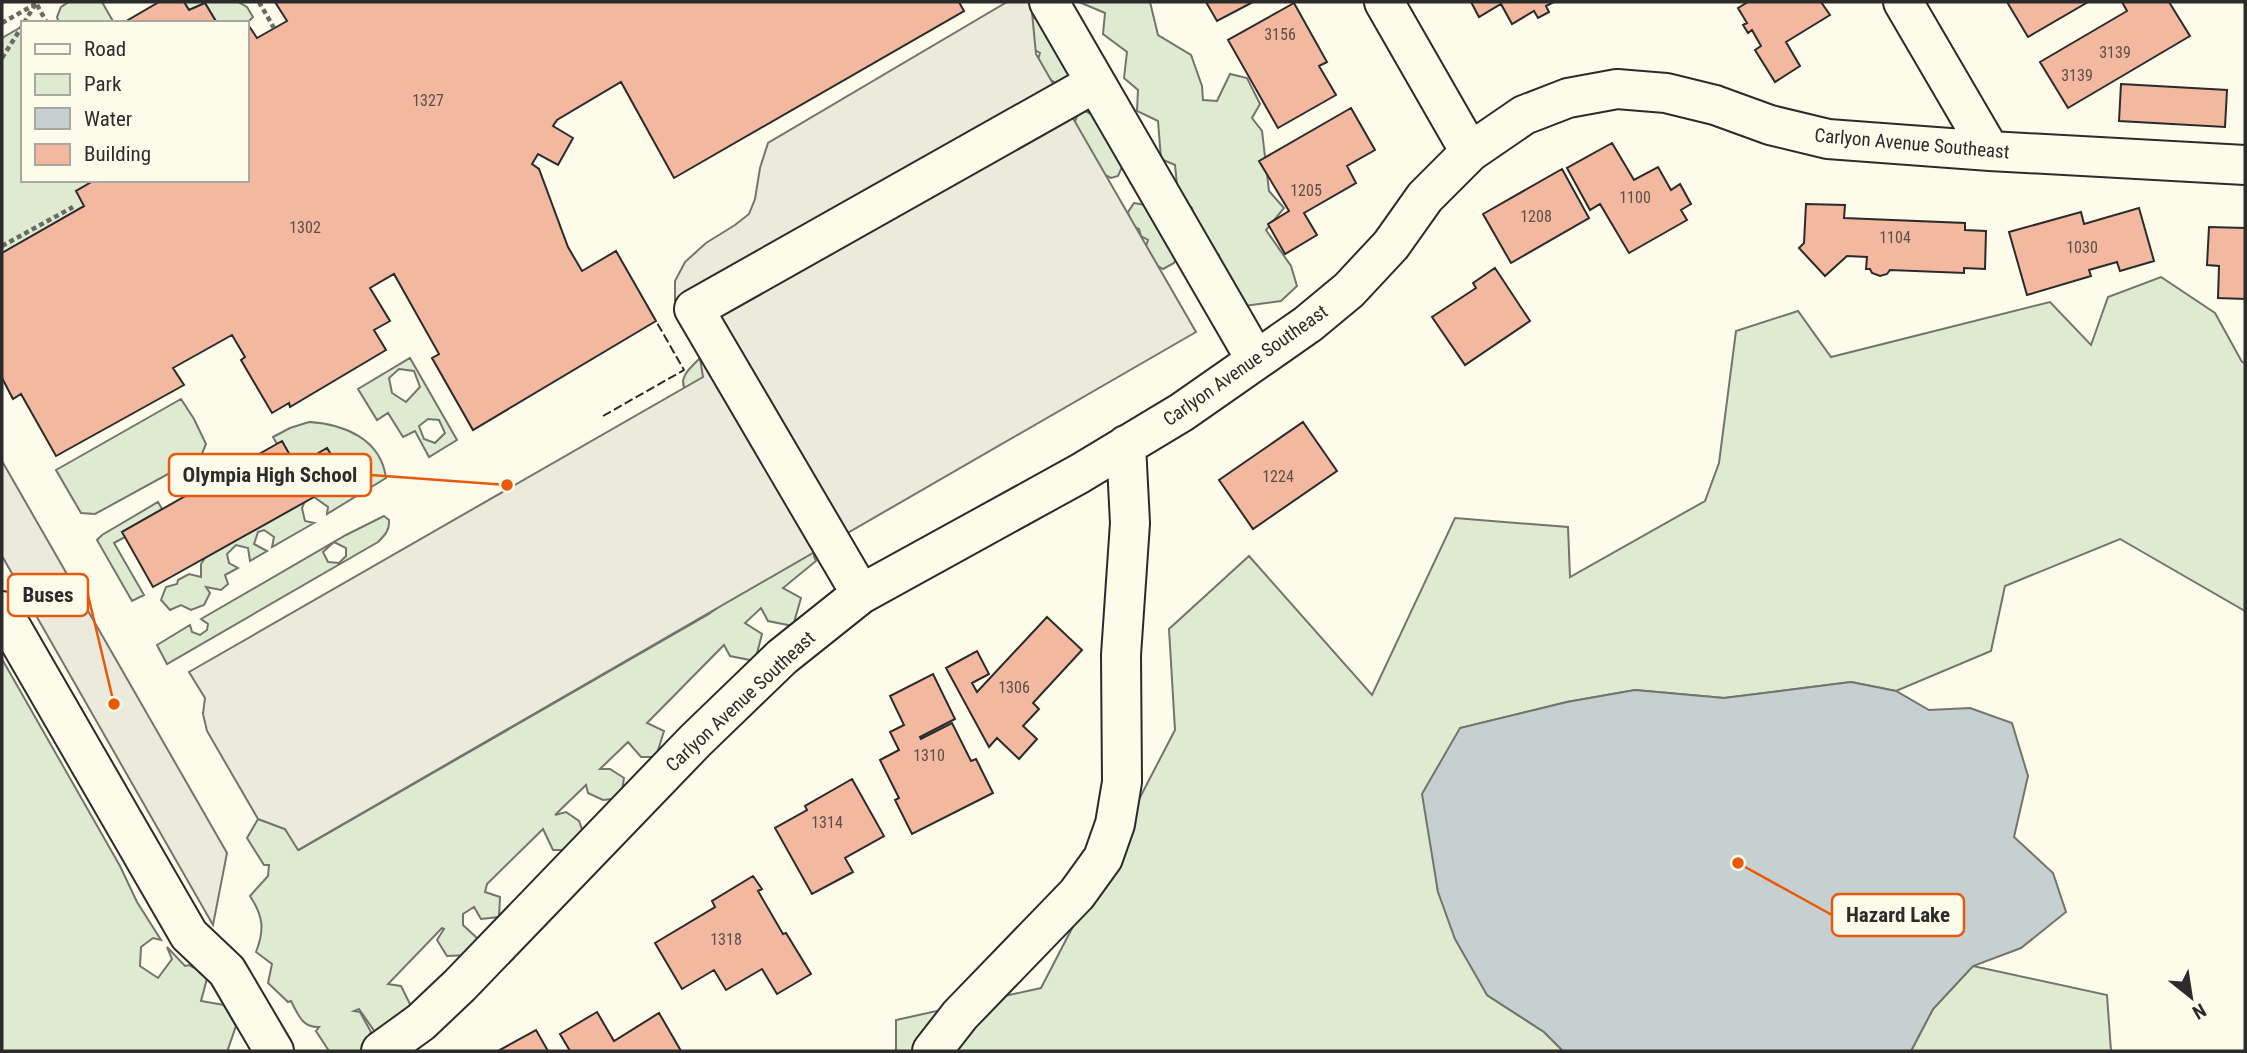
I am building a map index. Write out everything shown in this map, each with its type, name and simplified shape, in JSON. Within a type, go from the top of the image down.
[{"type":"street","points":[[1049,2],[1256,360]]},
{"type":"street","points":[[1384,2],[1470,152]]},
{"type":"street","points":[[1903,2],[1990,151]]},
{"type":"street","points":[[860,594],[694,309],[1095,83]]},
{"type":"street","name":"Carlyon Avenue Southeast","points":[[381,1051],[421,1022],[460,985],[686,750],[782,657],[860,594],[1079,474],[1182,411],[1308,324],[1349,290],[1391,245],[1425,197],[1470,152],[1524,115],[1568,98],[1617,89],[1666,93],[1715,105],[1770,125],[1828,139],[2245,165]]},
{"type":"street","points":[[932,1051],[960,1015],[1077,894],[1102,858],[1115,824],[1122,782],[1121,655],[1130,523],[1126,445]]},
{"type":"street","points":[[2,611],[189,935],[227,971],[274,1051]]},
{"type":"path","points":[[258,2],[274,28]]},
{"type":"path","points":[[38,3],[46,21]]},
{"type":"path","points":[[2,23],[38,3]]},
{"type":"path","points":[[25,21],[38,3]]},
{"type":"path","points":[[2,58],[21,27]]},
{"type":"path","points":[[2,246],[73,207]]},
{"type":"green space","points":[[69,2],[102,2],[113,21],[58,21],[61,7]]},
{"type":"green space","points":[[184,2],[238,2],[247,7],[253,17],[248,22],[216,21],[205,3],[189,10]]},
{"type":"green space","points":[[1079,2],[1150,2],[1158,35],[1191,55],[1202,86],[1203,100],[1217,101],[1230,74],[1247,78],[1260,104],[1252,118],[1262,131],[1269,191],[1284,208],[1266,230],[1291,266],[1297,286],[1281,301],[1244,306],[1220,287],[1219,255],[1202,247],[1192,208],[1178,195],[1175,165],[1161,159],[1158,121],[1137,111],[1138,90],[1124,78],[1127,52],[1103,34],[1105,13]]},
{"type":"green space","points":[[1027,17],[1044,19],[1070,71],[1067,77],[1056,83],[1044,76],[1036,66],[1040,53],[1033,49]]},
{"type":"green space","points":[[21,27],[21,182],[94,182],[84,206],[2,253],[2,38]]},
{"type":"green space","points":[[1085,111],[1093,115],[1122,167],[1118,176],[1111,178],[1103,174],[1074,125],[1078,113]]},
{"type":"green space","points":[[1134,203],[1151,206],[1177,257],[1174,263],[1163,269],[1151,262],[1144,252],[1148,240],[1141,236],[1139,229],[1132,226],[1128,212]]},
{"type":"green space","points":[[2161,277],[2215,313],[2245,363],[2245,611],[2120,539],[2005,586],[1991,651],[1896,691],[1851,682],[1724,698],[1635,690],[1567,702],[1460,728],[1433,852],[1438,892],[1487,995],[1544,1032],[1563,1051],[896,1051],[896,1020],[1041,988],[1175,730],[1169,629],[1249,556],[1372,695],[1455,518],[1568,527],[1570,577],[1705,501],[1719,463],[1736,331],[1798,311],[1831,357],[2050,302],[2091,345],[2108,297]]},
{"type":"green space","points":[[410,358],[457,440],[429,457],[415,431],[403,437],[388,413],[377,420],[358,389]],"holes":[[[399,369],[414,371],[420,387],[406,402],[392,393],[389,378]],[[428,419],[439,420],[445,433],[435,443],[424,439],[419,426]]]},
{"type":"green space","points":[[700,358],[716,359],[691,403],[683,383],[685,374]]},
{"type":"green space","points":[[181,399],[206,444],[201,456],[95,514],[81,513],[56,470]]},
{"type":"green space","points":[[309,422],[335,426],[359,436],[377,453],[386,478],[327,514],[328,507],[314,497],[306,484],[338,466],[327,448],[296,466],[282,442],[277,444],[273,437]]},
{"type":"green space","points":[[305,501],[302,508],[305,521],[314,523],[272,547],[274,537],[264,530],[258,532],[254,544],[267,551],[250,561],[248,548],[236,545],[227,554],[229,563],[238,568],[225,575],[228,584],[221,590],[206,587],[210,593],[204,605],[191,610],[181,605],[170,610],[161,600],[166,587],[177,584],[178,580],[189,574],[201,577],[201,564],[205,558]]},
{"type":"green space","points":[[158,502],[162,509],[122,532],[125,537],[114,543],[144,595],[132,601],[97,540]]},
{"type":"green space","points":[[384,516],[389,520],[389,527],[378,542],[167,664],[157,645],[190,625],[192,632],[200,635],[207,630],[208,624],[201,619],[346,535]],"holes":[[[334,542],[346,548],[346,556],[339,563],[328,562],[323,552]]]},
{"type":"green space","points":[[820,532],[814,556],[816,561],[783,588],[801,598],[793,626],[768,621],[761,608],[745,623],[762,634],[755,661],[730,656],[724,645],[647,723],[664,731],[656,757],[641,757],[628,742],[600,769],[610,769],[624,778],[621,798],[603,800],[588,793],[586,785],[555,815],[566,812],[579,821],[584,835],[576,850],[553,850],[543,829],[487,884],[485,892],[500,897],[499,917],[481,919],[474,907],[463,914],[463,925],[478,939],[470,955],[447,956],[437,940],[444,929],[442,928],[388,984],[401,986],[411,1006],[375,1032],[359,1009],[354,1011],[360,1012],[371,1032],[362,1051],[329,1051],[316,1031],[319,1027],[305,1023],[291,1001],[288,1002],[268,983],[272,964],[256,952],[261,936],[261,923],[258,910],[250,896],[268,876],[269,865],[264,865],[247,838],[258,819],[285,829],[299,850],[709,614]]},
{"type":"green space","points":[[2,659],[120,866],[137,902],[161,940],[153,938],[141,947],[140,966],[158,978],[172,959],[167,947],[185,966],[189,965],[208,975],[201,1001],[224,1005],[236,1026],[229,1051],[2,1051]]},
{"type":"green space","points":[[1973,966],[2107,995],[2111,1051],[1911,1051],[1933,1009]]},
{"type":"shaded area","points":[[1007,2],[1031,2],[1036,54],[1196,332],[298,850],[285,829],[258,819],[207,731],[203,714],[205,698],[189,672],[703,377],[699,352],[675,308],[675,281],[685,262],[706,243],[749,214],[768,143]]},
{"type":"shaded area","points":[[2,461],[227,853],[213,925],[2,556]]},
{"type":"water","points":[[1851,682],[1896,691],[1929,710],[1970,708],[2012,723],[2028,776],[2014,837],[2053,873],[2066,912],[2021,948],[1973,966],[1933,1009],[1911,1051],[1563,1051],[1544,1032],[1487,995],[1455,939],[1438,892],[1422,794],[1460,728],[1567,702],[1635,690],[1724,698]]},
{"type":"building","points":[[159,2],[184,2],[189,10],[205,3],[216,21],[126,21]]},
{"type":"building","points":[[275,2],[959,2],[964,11],[674,178],[621,82],[557,120],[553,126],[573,138],[558,165],[538,154],[532,164],[539,169],[568,247],[582,271],[616,251],[656,321],[473,430],[432,358],[439,354],[394,274],[370,288],[390,321],[374,330],[386,350],[290,407],[289,403],[272,413],[241,360],[245,357],[232,335],[173,368],[184,385],[56,456],[21,394],[13,399],[2,378],[2,253],[84,206],[76,191],[92,182],[248,182],[248,24],[257,38],[287,21]]},
{"type":"building","points":[[1206,2],[1253,2],[1217,21]]},
{"type":"building","points":[[1471,2],[1554,2],[1546,6],[1549,12],[1538,18],[1534,11],[1512,24],[1501,4],[1479,17]]},
{"type":"building","points":[[1748,2],[1821,2],[1830,15],[1786,42],[1800,66],[1775,82],[1755,50],[1761,46],[1752,30],[1748,33],[1743,25],[1747,23],[1738,8]]},
{"type":"building","points":[[2007,2],[2088,2],[2028,37]]},
{"type":"building","points":[[2122,2],[2169,2],[2190,36],[2068,108],[2040,62],[2127,11]]},
{"type":"building","points":[[1294,3],[1327,62],[1319,66],[1336,95],[1278,128],[1228,40]]},
{"type":"building","points":[[2121,84],[2227,90],[2225,127],[2119,121]]},
{"type":"building","points":[[1351,108],[1375,150],[1347,166],[1356,183],[1304,213],[1317,235],[1285,254],[1268,224],[1289,211],[1259,161]]},
{"type":"building","points":[[1612,143],[1634,180],[1658,167],[1671,190],[1680,184],[1691,204],[1681,210],[1687,220],[1629,253],[1600,204],[1590,210],[1567,168]]},
{"type":"building","points":[[1562,169],[1589,218],[1511,263],[1483,214]]},
{"type":"building","points":[[1806,204],[1845,205],[1844,218],[1965,223],[1965,230],[1986,231],[1985,269],[1964,268],[1964,273],[1890,270],[1880,276],[1866,269],[1867,257],[1847,256],[1825,276],[1799,248],[1804,243]]},
{"type":"building","points":[[2139,208],[2154,261],[2120,271],[2117,262],[2089,270],[2091,276],[2027,295],[2009,232],[2081,212],[2084,224]]},
{"type":"building","points":[[2209,227],[2245,228],[2245,299],[2218,298],[2219,266],[2207,265]]},
{"type":"building","points":[[1495,268],[1530,321],[1465,365],[1432,317],[1476,288],[1473,283]]},
{"type":"building","points":[[1303,422],[1337,471],[1253,529],[1219,480]]},
{"type":"building","points":[[282,441],[296,466],[327,448],[338,466],[306,484],[314,497],[153,587],[122,532]]},
{"type":"building","points":[[1047,617],[1082,650],[1033,703],[1039,709],[1023,726],[1037,739],[1019,759],[997,738],[989,747],[946,668],[977,651],[989,674],[972,683],[977,692]]},
{"type":"building","points":[[933,674],[955,719],[920,737],[921,739],[952,723],[971,761],[976,759],[993,793],[912,834],[895,800],[899,798],[880,760],[899,750],[890,732],[904,725],[890,696]]},
{"type":"building","points":[[852,779],[884,836],[845,858],[853,872],[812,894],[775,828],[807,810],[805,806]]},
{"type":"building","points":[[753,876],[762,889],[758,891],[783,934],[786,933],[811,974],[777,994],[762,969],[726,990],[714,970],[682,989],[655,943],[715,907],[712,901]]},
{"type":"building","points":[[597,1012],[614,1041],[659,1013],[681,1051],[570,1051],[560,1034]]},
{"type":"building","points":[[536,1030],[548,1051],[498,1051]]},
{"type":"fence","points":[[603,416],[684,370],[656,321]]},
{"type":"place","name":"Olympia High School","points":[[507,485]]},
{"type":"place","name":"Buses","points":[[114,704]]},
{"type":"place","name":"Hazard Lake","points":[[1738,863]]}]
